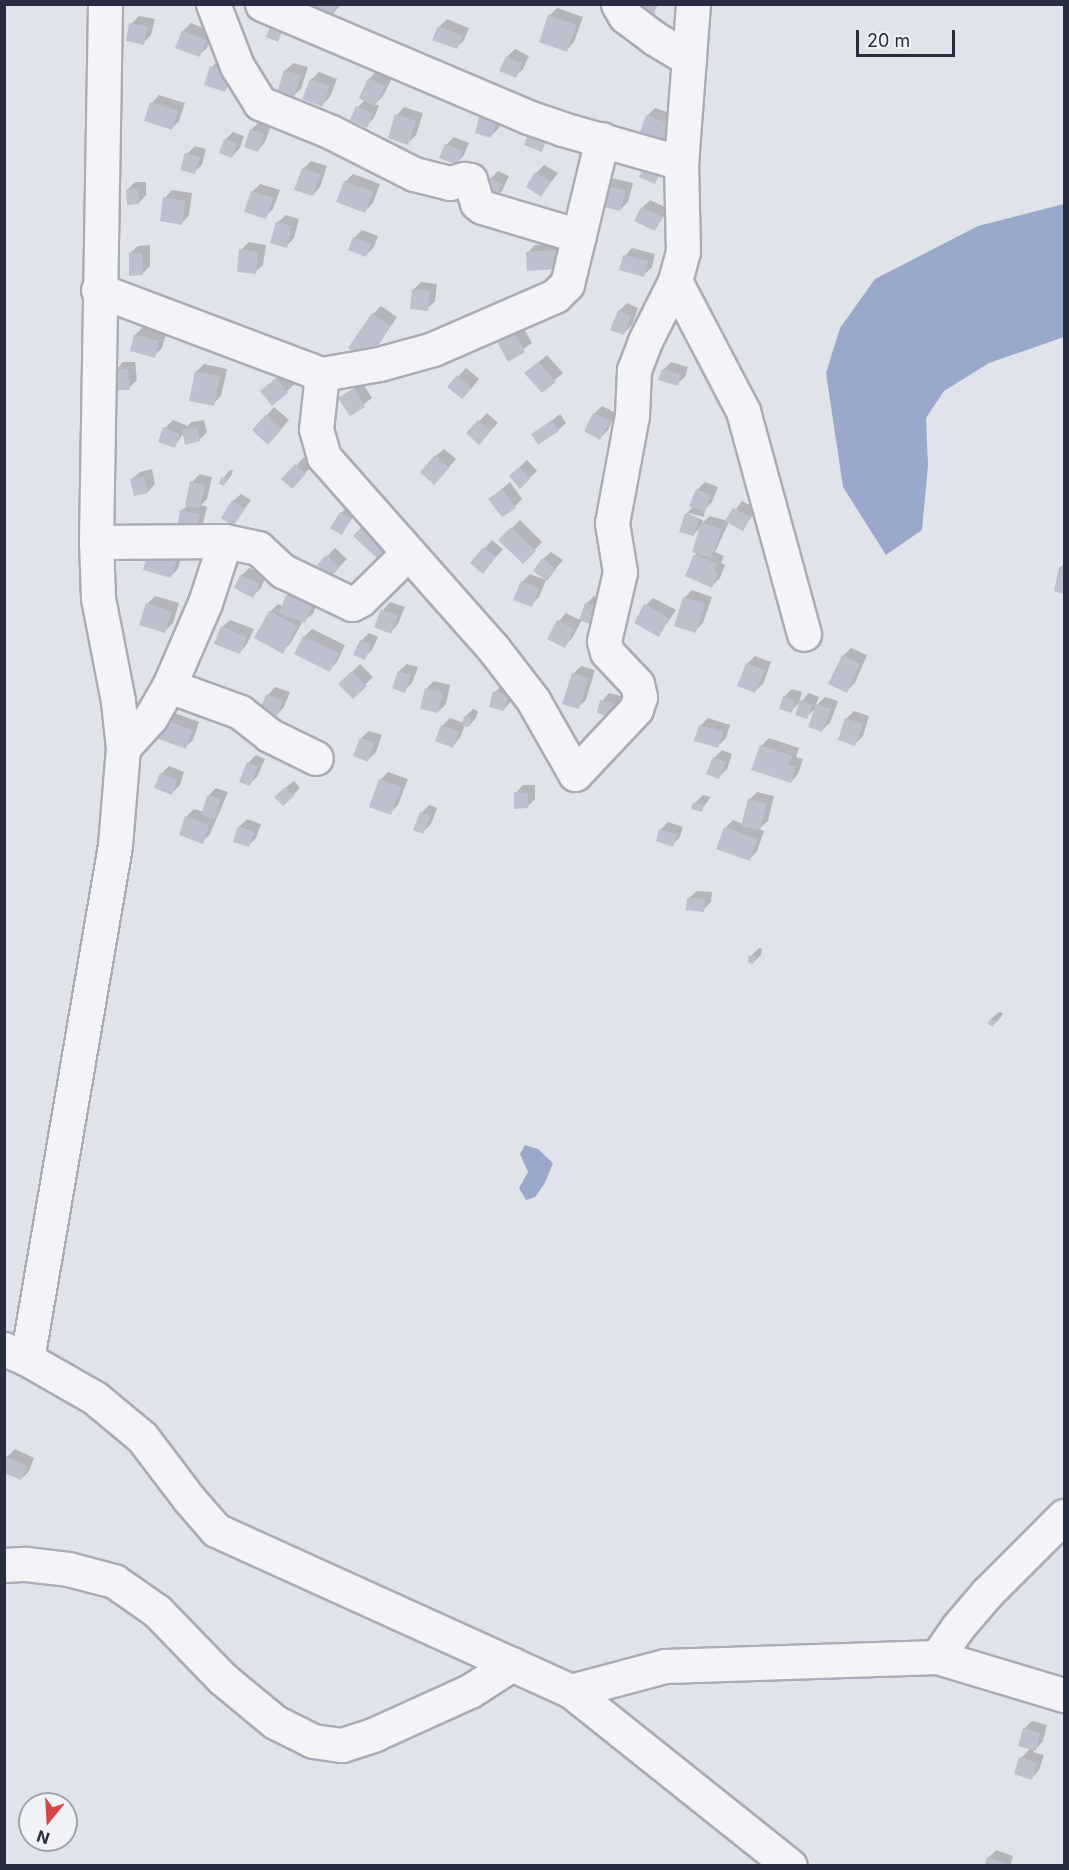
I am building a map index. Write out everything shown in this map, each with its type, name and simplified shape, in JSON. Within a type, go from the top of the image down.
[{"type":"street","points":[[105,4],[98,290],[96,542],[98,598],[118,701],[123,748],[115,846],[16,1354],[95,1398],[142,1437],[189,1499],[216,1530],[571,1691],[790,1866]]},
{"type":"street","points":[[213,4],[237,66],[260,103],[331,132],[414,174],[450,183],[464,178],[470,180],[477,203],[482,207],[579,236]]},
{"type":"street","points":[[262,4],[528,117],[681,163]]},
{"type":"street","points":[[618,4],[625,16],[654,38],[689,59]]},
{"type":"street","points":[[322,374],[316,429],[324,457],[407,554],[493,648],[533,700],[575,774],[636,709],[640,697],[637,684],[607,652],[604,641],[620,572],[612,523],[632,415],[634,370],[645,341],[675,281],[683,251],[681,163],[693,4]]},
{"type":"street","points":[[98,290],[322,374],[379,364],[433,349],[555,296],[567,284],[602,139]]},
{"type":"street","points":[[675,281],[743,411],[804,634]]},
{"type":"street","points":[[96,542],[225,541],[258,548],[283,571],[352,604],[360,600],[407,554]]},
{"type":"street","points":[[123,748],[151,717],[169,686],[205,603],[225,541]]},
{"type":"street","points":[[169,686],[240,712],[269,735],[316,758]]},
{"type":"street","points":[[937,1658],[957,1628],[987,1593],[1065,1516]]},
{"type":"street","points":[[4,1565],[26,1564],[68,1569],[114,1581],[158,1611],[223,1680],[274,1722],[313,1740],[342,1745],[375,1734],[470,1691],[512,1664]]},
{"type":"street","points":[[571,1691],[664,1666],[937,1658],[1065,1695]]},
{"type":"water","points":[[1064,204],[1064,337],[989,363],[944,391],[926,418],[928,465],[922,530],[886,555],[843,487],[826,373],[840,328],[875,279],[978,226]]},
{"type":"water","points":[[525,1145],[538,1149],[553,1163],[545,1183],[535,1197],[526,1200],[519,1188],[528,1172],[520,1154]]},
{"type":"building","points":[[315,4],[337,4],[333,16],[313,8]]},
{"type":"building","points":[[626,4],[658,4],[653,16]]},
{"type":"building","points":[[548,15],[576,25],[567,52],[539,42]]},
{"type":"building","points":[[274,17],[286,22],[278,42],[266,37]]},
{"type":"building","points":[[129,23],[148,26],[144,45],[126,41]]},
{"type":"building","points":[[438,26],[462,36],[457,49],[432,40]]},
{"type":"building","points":[[182,30],[206,40],[200,57],[175,48]]},
{"type":"building","points":[[506,56],[522,64],[516,78],[499,71]]},
{"type":"building","points":[[210,66],[231,73],[225,92],[204,85]]},
{"type":"building","points":[[284,70],[301,75],[294,98],[277,93]]},
{"type":"building","points":[[368,78],[385,86],[375,106],[359,98]]},
{"type":"building","points":[[310,79],[330,87],[322,107],[302,99]]},
{"type":"building","points":[[150,102],[178,111],[172,130],[144,121]]},
{"type":"building","points":[[356,106],[373,114],[367,128],[350,120]]},
{"type":"building","points":[[480,112],[497,117],[491,138],[475,133]]},
{"type":"building","points":[[395,114],[416,121],[408,145],[388,138]]},
{"type":"building","points":[[646,115],[671,124],[664,144],[639,135]]},
{"type":"building","points":[[532,124],[550,130],[542,152],[524,145]]},
{"type":"building","points":[[250,129],[264,134],[258,152],[244,147]]},
{"type":"building","points":[[224,139],[237,143],[232,158],[219,153]]},
{"type":"building","points":[[445,144],[463,151],[457,165],[439,158]]},
{"type":"building","points":[[185,153],[200,157],[195,174],[180,170]]},
{"type":"building","points":[[648,159],[663,166],[655,184],[639,177]]},
{"type":"building","points":[[302,168],[320,174],[313,196],[294,190]]},
{"type":"building","points":[[535,172],[551,182],[541,197],[526,187]]},
{"type":"building","points":[[489,178],[502,184],[495,201],[481,194]]},
{"type":"building","points":[[344,181],[373,192],[365,213],[336,202]]},
{"type":"building","points":[[603,185],[626,191],[620,211],[597,205]]},
{"type":"building","points":[[126,189],[139,189],[139,204],[127,205]]},
{"type":"building","points":[[251,191],[273,198],[266,219],[244,212]]},
{"type":"building","points":[[163,197],[185,201],[182,225],[160,221]]},
{"type":"building","points":[[641,207],[662,217],[655,231],[634,221]]},
{"type":"building","points":[[276,222],[292,226],[287,248],[270,243]]},
{"type":"building","points":[[353,237],[371,244],[366,257],[348,250]]},
{"type":"building","points":[[239,249],[258,252],[256,274],[237,272]]},
{"type":"building","points":[[557,250],[558,269],[527,271],[526,252]]},
{"type":"building","points":[[129,253],[142,253],[143,275],[129,276]]},
{"type":"building","points":[[623,255],[648,261],[644,277],[619,270]]},
{"type":"building","points":[[412,289],[430,291],[428,311],[410,309]]},
{"type":"building","points":[[618,310],[631,316],[624,335],[610,330]]},
{"type":"building","points":[[372,313],[390,326],[367,360],[348,348]]},
{"type":"building","points":[[511,326],[525,352],[508,362],[494,336]]},
{"type":"building","points":[[134,334],[159,341],[155,358],[130,351]]},
{"type":"building","points":[[538,362],[556,382],[542,393],[524,373]]},
{"type":"building","points":[[128,369],[130,390],[116,390],[114,370]]},
{"type":"building","points":[[662,369],[681,375],[678,386],[658,380]]},
{"type":"building","points":[[195,371],[220,376],[214,406],[189,401]]},
{"type":"building","points":[[457,375],[472,388],[462,399],[447,387]]},
{"type":"building","points":[[276,378],[288,393],[272,406],[260,391]]},
{"type":"building","points":[[354,388],[365,407],[350,416],[338,398]]},
{"type":"building","points":[[593,413],[610,421],[600,440],[584,431]]},
{"type":"building","points":[[266,414],[282,429],[268,445],[252,430]]},
{"type":"building","points":[[478,420],[491,431],[479,445],[466,433]]},
{"type":"building","points":[[552,420],[559,431],[538,445],[531,434]]},
{"type":"building","points":[[163,427],[180,434],[175,448],[158,442]]},
{"type":"building","points":[[197,427],[200,441],[185,445],[182,430]]},
{"type":"building","points":[[435,455],[449,468],[434,485],[420,472]]},
{"type":"building","points":[[295,464],[306,474],[292,489],[281,479]]},
{"type":"building","points":[[519,467],[530,479],[520,489],[509,476]]},
{"type":"building","points":[[144,476],[148,493],[134,496],[130,479]]},
{"type":"building","points":[[221,477],[226,478],[224,486],[219,484]]},
{"type":"building","points":[[190,481],[205,485],[200,508],[185,506]]},
{"type":"building","points":[[502,489],[516,508],[502,517],[488,499]]},
{"type":"building","points":[[696,489],[711,495],[705,512],[689,506]]},
{"type":"building","points":[[232,500],[245,509],[233,526],[221,518]]},
{"type":"building","points":[[733,508],[751,517],[743,531],[725,521]]},
{"type":"building","points":[[180,510],[200,514],[196,532],[177,528]]},
{"type":"building","points":[[340,512],[351,519],[342,535],[330,528]]},
{"type":"building","points":[[685,513],[699,518],[694,536],[679,532]]},
{"type":"building","points":[[368,520],[392,541],[377,558],[353,536]]},
{"type":"building","points":[[701,523],[722,529],[711,558],[692,552]]},
{"type":"building","points":[[511,527],[536,551],[523,564],[498,540]]},
{"type":"building","points":[[483,547],[496,557],[483,574],[470,563]]},
{"type":"building","points":[[149,550],[177,558],[171,578],[143,570]]},
{"type":"building","points":[[694,554],[717,564],[714,571],[718,573],[712,588],[685,576]]},
{"type":"building","points":[[326,555],[340,567],[331,577],[317,565]]},
{"type":"building","points":[[542,558],[556,569],[547,581],[533,571]]},
{"type":"building","points":[[1059,567],[1064,569],[1064,594],[1054,591]]},
{"type":"building","points":[[240,575],[259,584],[253,598],[234,588]]},
{"type":"building","points":[[521,581],[539,588],[532,607],[513,600]]},
{"type":"building","points":[[286,595],[312,605],[305,623],[279,613]]},
{"type":"building","points":[[683,597],[705,604],[696,633],[674,626]]},
{"type":"building","points":[[146,603],[172,611],[165,633],[139,625]]},
{"type":"building","points":[[585,603],[599,608],[593,625],[579,620]]},
{"type":"building","points":[[644,604],[669,618],[659,637],[634,623]]},
{"type":"building","points":[[381,609],[398,615],[391,634],[374,627]]},
{"type":"building","points":[[269,611],[297,626],[283,654],[254,638]]},
{"type":"building","points":[[557,620],[574,629],[565,648],[547,639]]},
{"type":"building","points":[[221,626],[247,637],[240,654],[214,644]]},
{"type":"building","points":[[303,636],[339,653],[330,672],[294,654]]},
{"type":"building","points":[[360,640],[371,645],[365,660],[353,655]]},
{"type":"building","points":[[842,655],[860,663],[847,693],[828,684]]},
{"type":"building","points":[[746,663],[765,670],[755,693],[737,686]]},
{"type":"building","points":[[352,671],[367,686],[353,699],[338,684]]},
{"type":"building","points":[[398,671],[411,675],[405,693],[392,688]]},
{"type":"building","points":[[572,673],[589,678],[579,709],[562,704]]},
{"type":"building","points":[[425,688],[443,692],[438,713],[420,709]]},
{"type":"building","points":[[493,691],[508,695],[504,711],[489,707]]},
{"type":"building","points":[[266,694],[283,700],[277,716],[260,710]]},
{"type":"building","points":[[783,696],[795,700],[792,713],[779,709]]},
{"type":"building","points":[[600,700],[614,704],[610,717],[597,713]]},
{"type":"building","points":[[800,700],[812,705],[807,719],[795,715]]},
{"type":"building","points":[[816,704],[831,709],[822,732],[808,727]]},
{"type":"building","points":[[464,716],[471,718],[469,727],[462,726]]},
{"type":"building","points":[[845,718],[863,724],[855,746],[838,740]]},
{"type":"building","points":[[163,719],[192,730],[186,749],[156,738]]},
{"type":"building","points":[[441,725],[459,731],[453,748],[435,741]]},
{"type":"building","points":[[699,725],[723,732],[718,748],[694,741]]},
{"type":"building","points":[[360,738],[375,742],[368,762],[353,756]]},
{"type":"building","points":[[760,745],[792,756],[789,765],[796,767],[791,783],[751,770]]},
{"type":"building","points":[[713,757],[726,762],[719,779],[706,774]]},
{"type":"building","points":[[247,762],[258,767],[250,786],[239,782]]},
{"type":"building","points":[[160,773],[177,780],[172,795],[154,788]]},
{"type":"building","points":[[379,779],[401,787],[391,815],[369,807]]},
{"type":"building","points":[[285,787],[294,796],[283,806],[274,797]]},
{"type":"building","points":[[514,792],[528,793],[528,808],[514,809]]},
{"type":"building","points":[[207,796],[221,799],[215,819],[201,815]]},
{"type":"building","points":[[748,799],[767,803],[760,830],[741,826]]},
{"type":"building","points":[[693,802],[704,805],[702,812],[691,809]]},
{"type":"building","points":[[420,812],[430,816],[423,834],[413,830]]},
{"type":"building","points":[[185,816],[209,825],[203,844],[179,835]]},
{"type":"building","points":[[238,826],[254,832],[249,847],[233,842]]},
{"type":"building","points":[[724,827],[758,839],[750,861],[716,849]]},
{"type":"building","points":[[659,829],[677,835],[673,847],[656,841]]},
{"type":"building","points":[[687,898],[705,899],[704,912],[686,910]]},
{"type":"building","points":[[749,955],[756,957],[753,964],[748,962]]},
{"type":"building","points":[[990,1019],[996,1021],[993,1027],[988,1024]]},
{"type":"building","points":[[5,1456],[28,1466],[21,1480],[4,1473]]},
{"type":"building","points":[[1023,1728],[1040,1733],[1036,1751],[1018,1746]]},
{"type":"building","points":[[1019,1757],[1037,1763],[1032,1780],[1014,1774]]},
{"type":"building","points":[[987,1857],[1006,1863],[1005,1866],[984,1866]]}]
